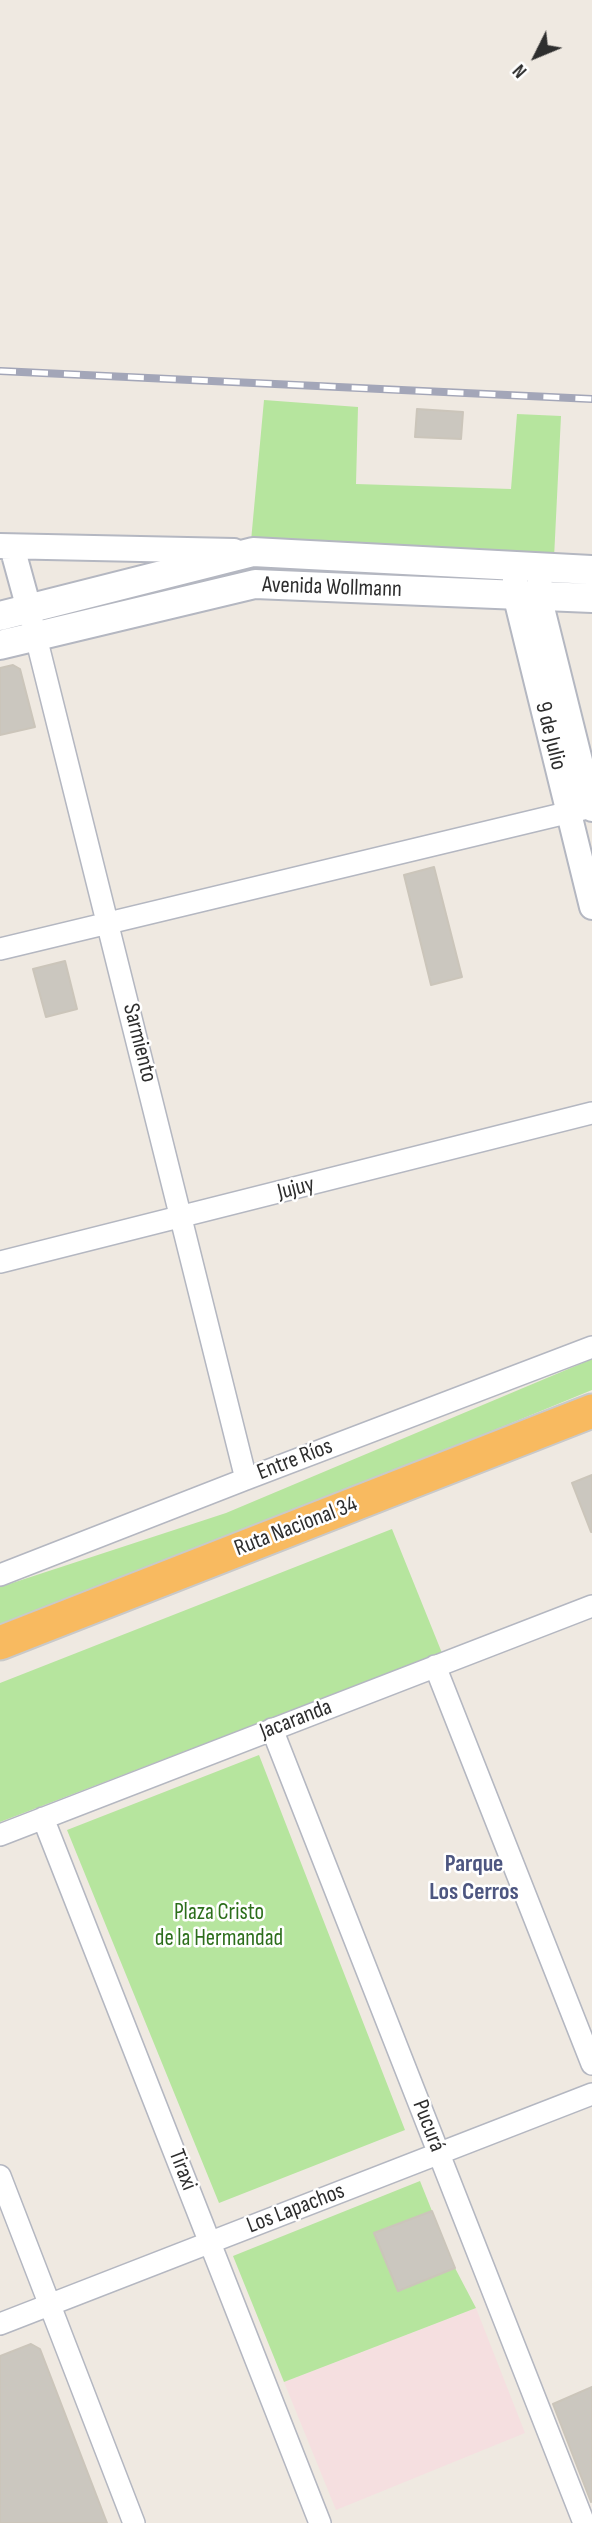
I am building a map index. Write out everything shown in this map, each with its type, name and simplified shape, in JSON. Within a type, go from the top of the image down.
[{"type":"highway","name":"Ruta Nacional 34","points":[[0,1643],[592,1411]]},
{"type":"highway","name":"Ruta Nacional 34","points":[[0,1663],[592,1433]]},
{"type":"main road","name":"Avenida Wollmann","points":[[29,609],[253,552],[592,570]]},
{"type":"main road","name":"Avenida Wollmann","points":[[0,645],[256,584],[592,598]]},
{"type":"main road","points":[[0,616],[29,609]]},
{"type":"street","name":"Avenida Wollmann","points":[[29,609],[6,547],[253,552]]},
{"type":"street","name":"9 de Julio","points":[[528,566],[527,595],[586,809],[592,906]]},
{"type":"street","name":"Sarmiento","points":[[29,609],[246,1479]]},
{"type":"street","points":[[0,949],[586,809]]},
{"type":"street","name":"Jujuy","points":[[0,1262],[592,1113]]},
{"type":"street","name":"Entre Ríos","points":[[0,1575],[592,1348]]},
{"type":"street","name":"Jacaranda","points":[[0,1835],[592,1606]]},
{"type":"street","points":[[435,1666],[592,2064]]},
{"type":"street","name":"Pucurá","points":[[272,1729],[584,2523]]},
{"type":"street","name":"Tiraxi","points":[[43,1818],[320,2523]]},
{"type":"street","name":"Los Lapachos","points":[[0,2324],[592,2094]]},
{"type":"street","points":[[0,2176],[134,2523]]},
{"type":"shaded area","points":[[476,2308],[525,2433],[336,2510],[284,2382]]},
{"type":"green space","points":[[264,400],[358,407],[356,484],[511,489],[517,414],[561,416],[554,558],[251,541]]},
{"type":"green space","points":[[592,1359],[592,1390],[346,1491],[0,1626],[0,1587],[226,1513]]},
{"type":"green space","points":[[392,1529],[442,1653],[0,1822],[0,1683]]},
{"type":"green space","name":"Plaza Cristo de la Hermandad","points":[[259,1755],[405,2130],[219,2203],[67,1830]]},
{"type":"green space","points":[[420,2181],[432,2211],[374,2233],[398,2291],[455,2268],[476,2308],[284,2382],[233,2256]]},
{"type":"building","points":[[417,409],[463,412],[461,439],[415,437]]},
{"type":"building","points":[[13,665],[20,669],[35,727],[0,735],[0,668]]},
{"type":"building","points":[[434,867],[462,977],[431,985],[404,875]]},
{"type":"building","points":[[65,961],[77,1009],[46,1017],[33,969]]},
{"type":"building","points":[[592,1475],[592,1532],[591,1532],[572,1483]]},
{"type":"building","points":[[432,2211],[455,2268],[398,2291],[374,2233]]},
{"type":"building","points":[[31,2344],[40,2349],[107,2523],[0,2523],[0,2356]]},
{"type":"building","points":[[592,2387],[592,2501],[591,2502],[553,2404]]},
{"type":"railway","points":[[0,371],[592,399]]},
{"type":"district","name":"Parque Los Cerros","points":[[474,1879]]}]
